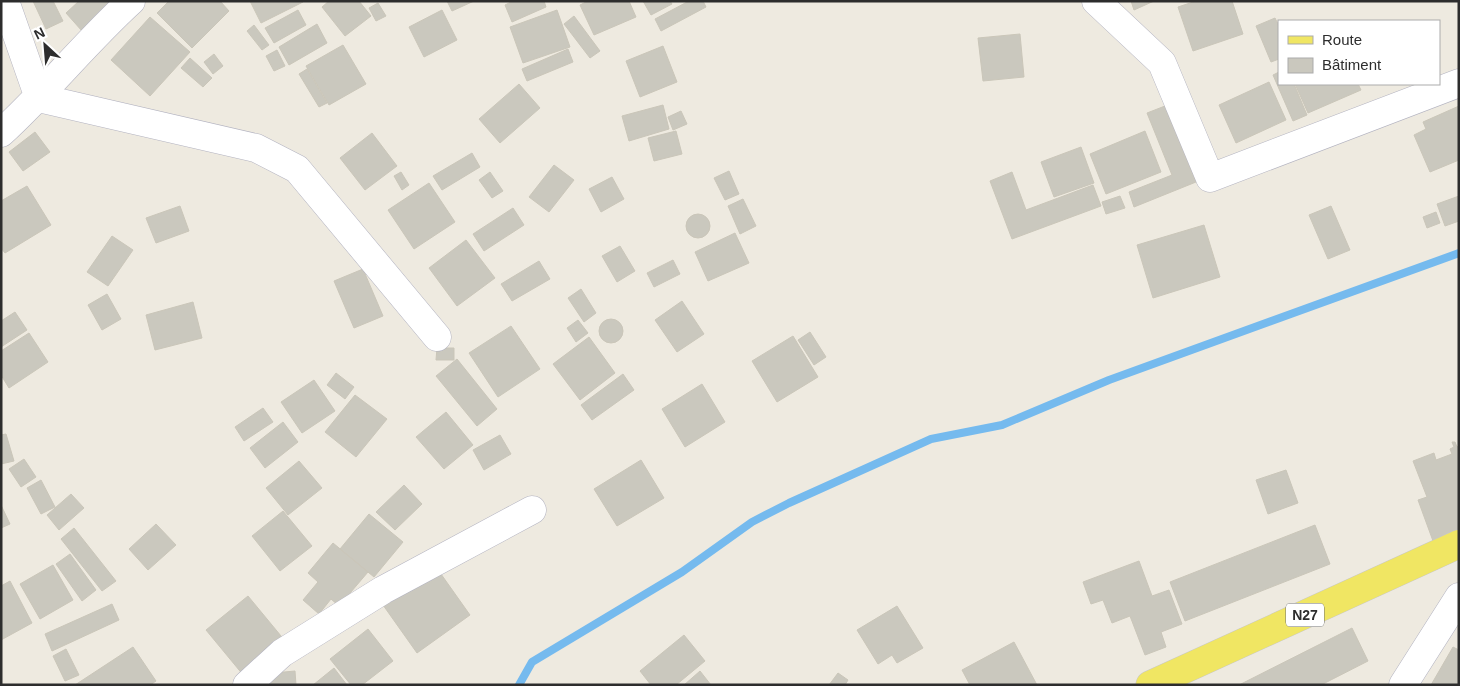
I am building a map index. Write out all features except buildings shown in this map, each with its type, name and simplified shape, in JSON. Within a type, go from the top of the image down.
[{"type":"main road","name":"N27","points":[[1150,685],[1459,544]]},
{"type":"street","points":[[5,1],[39,98]]},
{"type":"street","points":[[1,133],[39,98],[108,22],[131,1]]},
{"type":"street","points":[[1096,1],[1162,63],[1210,178],[1459,83]]},
{"type":"street","points":[[39,98],[256,148],[297,169],[437,336]]},
{"type":"street","points":[[247,685],[282,653],[383,590],[532,510]]},
{"type":"street","points":[[1403,685],[1459,597]]},
{"type":"waterway","points":[[519,685],[532,662],[682,572],[752,522],[789,503],[931,439],[1002,425],[1109,380],[1459,253]]}]
